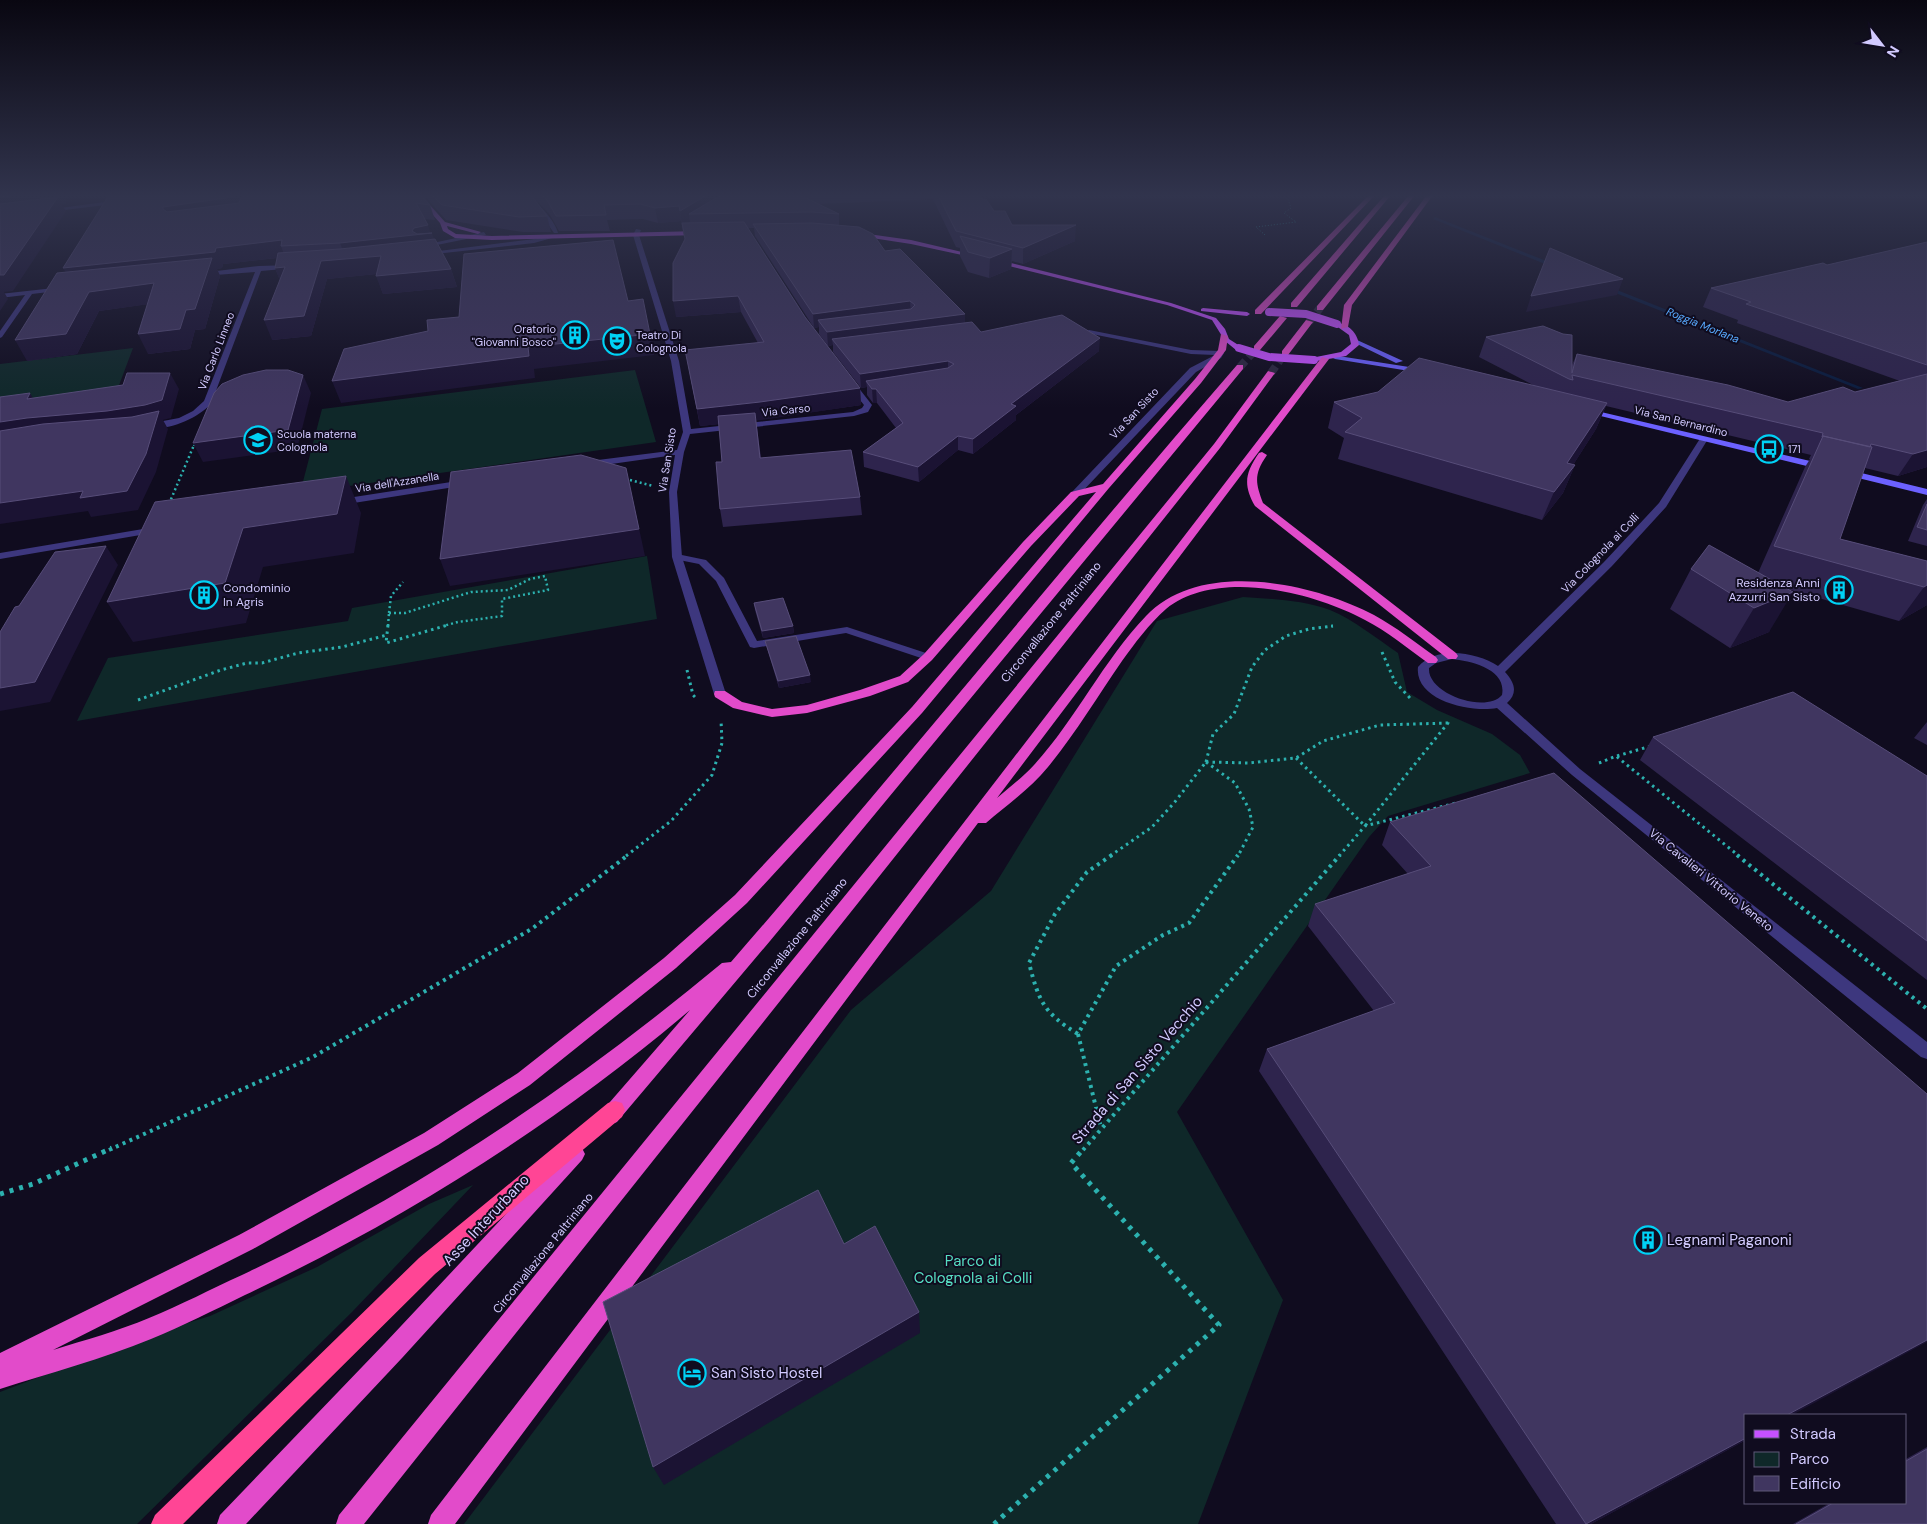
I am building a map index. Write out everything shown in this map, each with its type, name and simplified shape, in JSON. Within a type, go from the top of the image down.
[{"type":"highway","points":[[1258,312],[1303,266]]},
{"type":"highway","points":[[1294,305],[1327,266]]},
{"type":"highway","points":[[1320,308],[1354,266]]},
{"type":"highway","points":[[1341,325],[1348,305],[1377,266]]},
{"type":"highway","points":[[1257,348],[1283,318]]},
{"type":"highway","points":[[1285,353],[1309,322]]},
{"type":"highway","points":[[0,1365],[246,1242],[431,1140],[524,1079],[662,969],[741,899],[917,710],[1219,355],[1223,332]]},
{"type":"highway","points":[[440,1524],[958,839],[1325,359]]},
{"type":"highway","name":"Circonvallazione Paltriniano","points":[[764,936],[1240,367]]},
{"type":"highway","name":"Circonvallazione Paltriniano","points":[[348,1524],[1217,446],[1271,373]]},
{"type":"highway","points":[[1276,423],[1270,444],[1253,467],[1250,479],[1260,504],[1452,656]]},
{"type":"highway","points":[[720,694],[738,705],[772,713],[807,709],[865,693],[904,679],[928,657],[1075,494],[1106,486]]},
{"type":"highway","points":[[1026,582],[1028,544]]},
{"type":"highway","points":[[958,839],[1042,765],[1144,625],[1169,601],[1195,590],[1219,585],[1251,584],[1311,596],[1364,614],[1432,660]]},
{"type":"highway","points":[[0,1378],[157,1325],[266,1276],[406,1200],[499,1143],[580,1087],[693,998],[764,936]]},
{"type":"highway","name":"Asse Interurbano","points":[[229,1524],[394,1350],[615,1110],[764,936]]},
{"type":"highway","points":[[164,1524],[427,1266],[615,1110]]},
{"type":"main road","points":[[1016,266],[1169,304],[1209,311],[1247,314]]},
{"type":"main road","points":[[1169,304],[1214,319],[1223,332],[1240,348],[1269,357],[1314,360],[1336,357],[1348,351],[1355,345],[1356,341]]},
{"type":"main road","points":[[1223,332],[1228,322],[1247,314],[1258,312],[1306,314],[1341,325],[1350,332],[1356,341],[1387,357],[1429,372],[1336,357]]},
{"type":"main road","name":"Via San Bernardino","points":[[1575,406],[1927,492]]},
{"type":"street","points":[[259,268],[265,266]]},
{"type":"street","points":[[192,276],[259,268],[299,266]]},
{"type":"street","name":"Via San Sisto","points":[[647,266],[675,361],[687,432],[680,452],[673,492],[677,557],[720,694]]},
{"type":"street","name":"Via Carlo Linneo","points":[[143,428],[190,416],[198,412],[208,402],[259,268]]},
{"type":"street","points":[[0,296],[68,289]]},
{"type":"street","points":[[0,336],[30,293]]},
{"type":"street","points":[[1089,332],[1191,352],[1219,355]]},
{"type":"street","name":"Via San Sisto","points":[[1075,494],[1192,370],[1219,355]]},
{"type":"street","name":"Via Carso","points":[[687,432],[854,414],[865,410],[868,405],[847,378]]},
{"type":"street","points":[[858,393],[867,391]]},
{"type":"street","name":"Via Colognola ai Colli","points":[[1499,672],[1614,558],[1662,505],[1704,439]]},
{"type":"street","points":[[579,465],[680,452]]},
{"type":"street","name":"Via dell'Azzanella","points":[[334,503],[471,482]]},
{"type":"street","points":[[0,556],[162,529]]},
{"type":"street","points":[[677,557],[702,562],[720,580],[754,644],[847,630],[928,657]]},
{"type":"street","points":[[1452,656],[1478,660],[1499,672],[1510,686],[1506,699],[1486,706],[1472,706],[1443,697],[1432,690],[1425,681],[1422,672],[1425,665],[1432,660],[1452,656]]},
{"type":"street","name":"Via Cavalieri Vittorio Veneto","points":[[1499,703],[1576,772],[1927,1052]]},
{"type":"path","points":[[162,529],[204,425],[198,418],[190,416]]},
{"type":"path","points":[[389,613],[405,613],[471,592],[508,590],[530,579],[545,576],[548,590],[502,599],[502,616],[458,622],[386,643],[390,596],[403,582]]},
{"type":"path","points":[[1078,1034],[1056,1021],[1038,1000],[1029,963],[1055,914],[1087,872],[1152,827],[1174,803],[1191,778],[1206,762],[1213,734],[1234,714],[1252,667],[1266,650],[1286,636],[1309,629],[1342,624]]},
{"type":"path","points":[[138,700],[230,667],[247,663],[262,663],[298,653],[342,647],[387,636]]},
{"type":"path","points":[[1380,650],[1390,677],[1402,693],[1417,703]]},
{"type":"path","points":[[1440,718],[1448,723]]},
{"type":"path","points":[[1206,762],[1248,763],[1296,758],[1323,741],[1380,725],[1448,723]]},
{"type":"path","name":"Strada di San Sisto Vecchio","points":[[994,1524],[1219,1325],[1071,1163],[1365,826],[1448,723]]},
{"type":"path","points":[[0,1194],[33,1184],[314,1057],[533,928],[671,821],[712,775],[722,743]]},
{"type":"path","points":[[1576,772],[1616,756],[1653,745]]},
{"type":"path","points":[[1616,756],[1927,1009]]},
{"type":"path","points":[[1296,758],[1365,826],[1461,801]]},
{"type":"path","points":[[1101,1128],[1078,1034],[1116,966],[1163,935],[1189,923],[1244,847],[1253,828],[1250,809],[1235,783],[1206,762]]},
{"type":"green space","points":[[133,348],[115,396],[0,411],[0,364]]},
{"type":"green space","points":[[635,370],[656,442],[300,493],[322,409]]},
{"type":"green space","points":[[647,556],[657,619],[77,721],[108,658],[348,621],[352,608]]},
{"type":"green space","name":"Parco di Colognola ai Colli","points":[[1243,597],[1287,600],[1309,604],[1330,610],[1356,624],[1398,653],[1407,692],[1437,710],[1492,734],[1520,755],[1530,773],[1388,816],[1369,837],[1177,1112],[1283,1300],[1198,1524],[464,1524],[851,1010],[991,891],[1157,621]]},
{"type":"green space","points":[[473,1185],[352,1312],[137,1524],[0,1524],[0,1392],[152,1334],[210,1316],[317,1267],[429,1204]]},
{"type":"building","points":[[0,266],[10,266],[4,275],[0,275]]},
{"type":"building","points":[[64,266],[81,266],[63,268]]},
{"type":"building","points":[[128,266],[209,266],[195,309],[186,310],[180,329],[138,334],[154,283],[89,292],[66,334],[15,340],[57,273]]},
{"type":"building","points":[[275,266],[319,266],[304,316],[264,320],[285,267],[275,268]]},
{"type":"building","points":[[378,266],[449,266],[451,269],[376,276]]},
{"type":"building","points":[[463,266],[619,266],[628,301],[643,299],[650,334],[528,347],[529,356],[332,381],[344,349],[428,331],[427,320],[459,317]]},
{"type":"building","points":[[673,266],[772,266],[805,317],[860,388],[697,409],[685,350],[764,342],[738,296],[673,301]]},
{"type":"building","points":[[781,266],[917,266],[965,314],[827,332],[818,320],[911,309],[915,305],[910,301],[813,314]]},
{"type":"building","points":[[1543,266],[1593,266],[1623,279],[1531,296]]},
{"type":"building","points":[[1809,266],[1927,266],[1927,365],[1746,304],[1751,302],[1711,288]]},
{"type":"building","points":[[1062,315],[1100,338],[1011,404],[1016,406],[973,439],[958,436],[918,467],[863,452],[903,423],[876,389],[872,389],[866,381],[948,368],[954,364],[948,361],[860,374],[832,339],[972,322],[981,332]]},
{"type":"building","points":[[1543,326],[1563,334],[1572,335],[1572,373],[1577,354],[1728,385],[1788,402],[1843,387],[1855,392],[1927,374],[1927,450],[1913,454],[1871,444],[1870,447],[1822,437],[1823,433],[1572,375],[1573,380],[1569,379],[1486,337]]},
{"type":"building","points":[[1419,358],[1607,403],[1567,463],[1575,465],[1554,492],[1345,432],[1362,418],[1334,402],[1378,392]]},
{"type":"building","points":[[266,370],[288,370],[303,375],[288,430],[193,443],[214,393],[222,384],[243,375]]},
{"type":"building","points":[[127,373],[170,373],[162,400],[145,405],[107,411],[0,422],[0,397],[30,393],[27,399],[123,385]]},
{"type":"building","points":[[159,411],[146,454],[127,491],[80,498],[83,491],[0,503],[0,431],[43,424],[132,417]]},
{"type":"building","points":[[755,413],[760,458],[851,450],[860,497],[720,509],[716,462],[722,462],[718,416]]},
{"type":"building","points":[[1823,436],[1872,447],[1840,539],[1927,561],[1927,585],[1924,587],[1774,546]]},
{"type":"building","points":[[581,455],[626,468],[639,529],[440,559],[451,472]]},
{"type":"building","points":[[346,476],[337,514],[243,528],[225,583],[107,602],[155,502]]},
{"type":"building","points":[[1927,504],[1927,530],[1917,527]]},
{"type":"building","points":[[1709,545],[1793,592],[1754,608],[1691,569]]},
{"type":"building","points":[[106,546],[35,682],[0,688],[0,632],[15,607],[19,606],[55,552]]},
{"type":"building","points":[[783,598],[793,626],[762,631],[754,603]]},
{"type":"building","points":[[796,636],[810,675],[778,681],[765,641]]},
{"type":"building","points":[[1793,692],[1927,776],[1927,941],[1653,737]]},
{"type":"building","name":"Legnami Paganoni","points":[[1554,773],[1927,1094],[1927,1340],[1789,1414],[1744,1414],[1744,1439],[1586,1524],[1267,1049],[1395,1003],[1315,904],[1431,866],[1390,822]]},
{"type":"building","points":[[818,1190],[844,1244],[875,1226],[919,1312],[653,1467],[603,1302]]},
{"type":"building","points":[[1927,1449],[1927,1524],[1796,1524],[1831,1504],[1907,1504],[1907,1460]]},
{"type":"waterway","name":"Roggia Morlana","points":[[1605,287],[1860,388]]},
{"type":"tunnel","points":[[1309,322],[1320,308]]},
{"type":"tunnel","points":[[1240,367],[1257,348]]},
{"type":"tunnel","points":[[1271,373],[1285,353]]},
{"type":"place","name":"Oratorio \"Giovanni Bosco\"","points":[[575,335]]},
{"type":"place","name":"Teatro Di Colognola","points":[[617,341]]},
{"type":"place","name":"Scuola materna Colognola","points":[[258,440]]},
{"type":"place","name":"171","points":[[1769,449]]},
{"type":"place","name":"Residenza Anni Azzurri San Sisto","points":[[1839,590]]},
{"type":"place","name":"Condominio In Agris","points":[[204,595]]},
{"type":"place","name":"Legnami Paganoni","points":[[1648,1240]]},
{"type":"place","name":"San Sisto Hostel","points":[[692,1373]]}]
